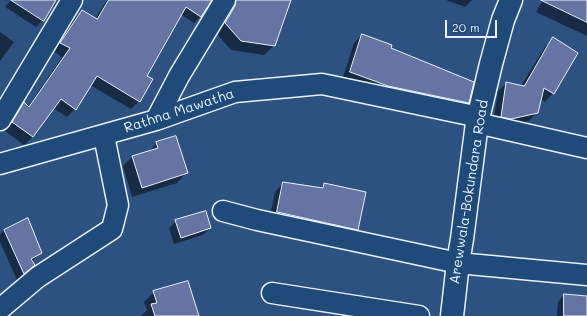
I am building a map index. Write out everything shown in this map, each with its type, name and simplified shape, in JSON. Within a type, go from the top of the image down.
[{"type":"street","points":[[0,120],[72,0]]},
{"type":"street","points":[[156,120],[179,76],[225,0]]},
{"type":"street","name":"Arewwala-Bokundara Road","points":[[452,316],[478,120],[503,20],[511,0]]},
{"type":"street","name":"Rathna Mawatha","points":[[0,164],[104,136],[156,120],[234,92],[322,84],[478,120],[587,148]]},
{"type":"street","points":[[0,309],[38,277],[112,229],[118,205],[104,136]]},
{"type":"street","points":[[223,212],[458,262],[587,275]]},
{"type":"street","points":[[272,293],[418,316]]},
{"type":"building","points":[[11,0],[56,0],[44,21]]},
{"type":"building","points":[[109,0],[212,0],[201,17],[186,7],[147,76],[153,79],[140,102],[97,76],[76,110],[61,99],[33,137],[12,122],[24,102],[29,107],[70,48],[60,43],[82,10],[97,19]]},
{"type":"building","points":[[236,0],[291,0],[275,46],[241,41],[225,23],[235,6]]},
{"type":"building","points":[[541,0],[587,0],[587,22]]},
{"type":"building","points":[[362,34],[392,45],[391,48],[474,82],[469,103],[388,86],[350,72]]},
{"type":"building","points":[[553,37],[578,53],[554,94],[544,88],[538,113],[511,119],[501,117],[506,82],[524,86]]},
{"type":"building","points":[[176,136],[188,173],[142,188],[132,156],[158,148],[156,142]]},
{"type":"building","points":[[283,182],[323,188],[324,183],[366,192],[358,230],[277,212]]},
{"type":"building","points":[[206,211],[211,228],[181,238],[175,220]]},
{"type":"building","points":[[28,218],[42,253],[31,259],[35,265],[24,274],[4,230]]},
{"type":"building","points":[[188,281],[199,316],[155,316],[151,304],[157,303],[153,291]]},
{"type":"building","points":[[564,294],[587,296],[587,316],[564,316]]}]
